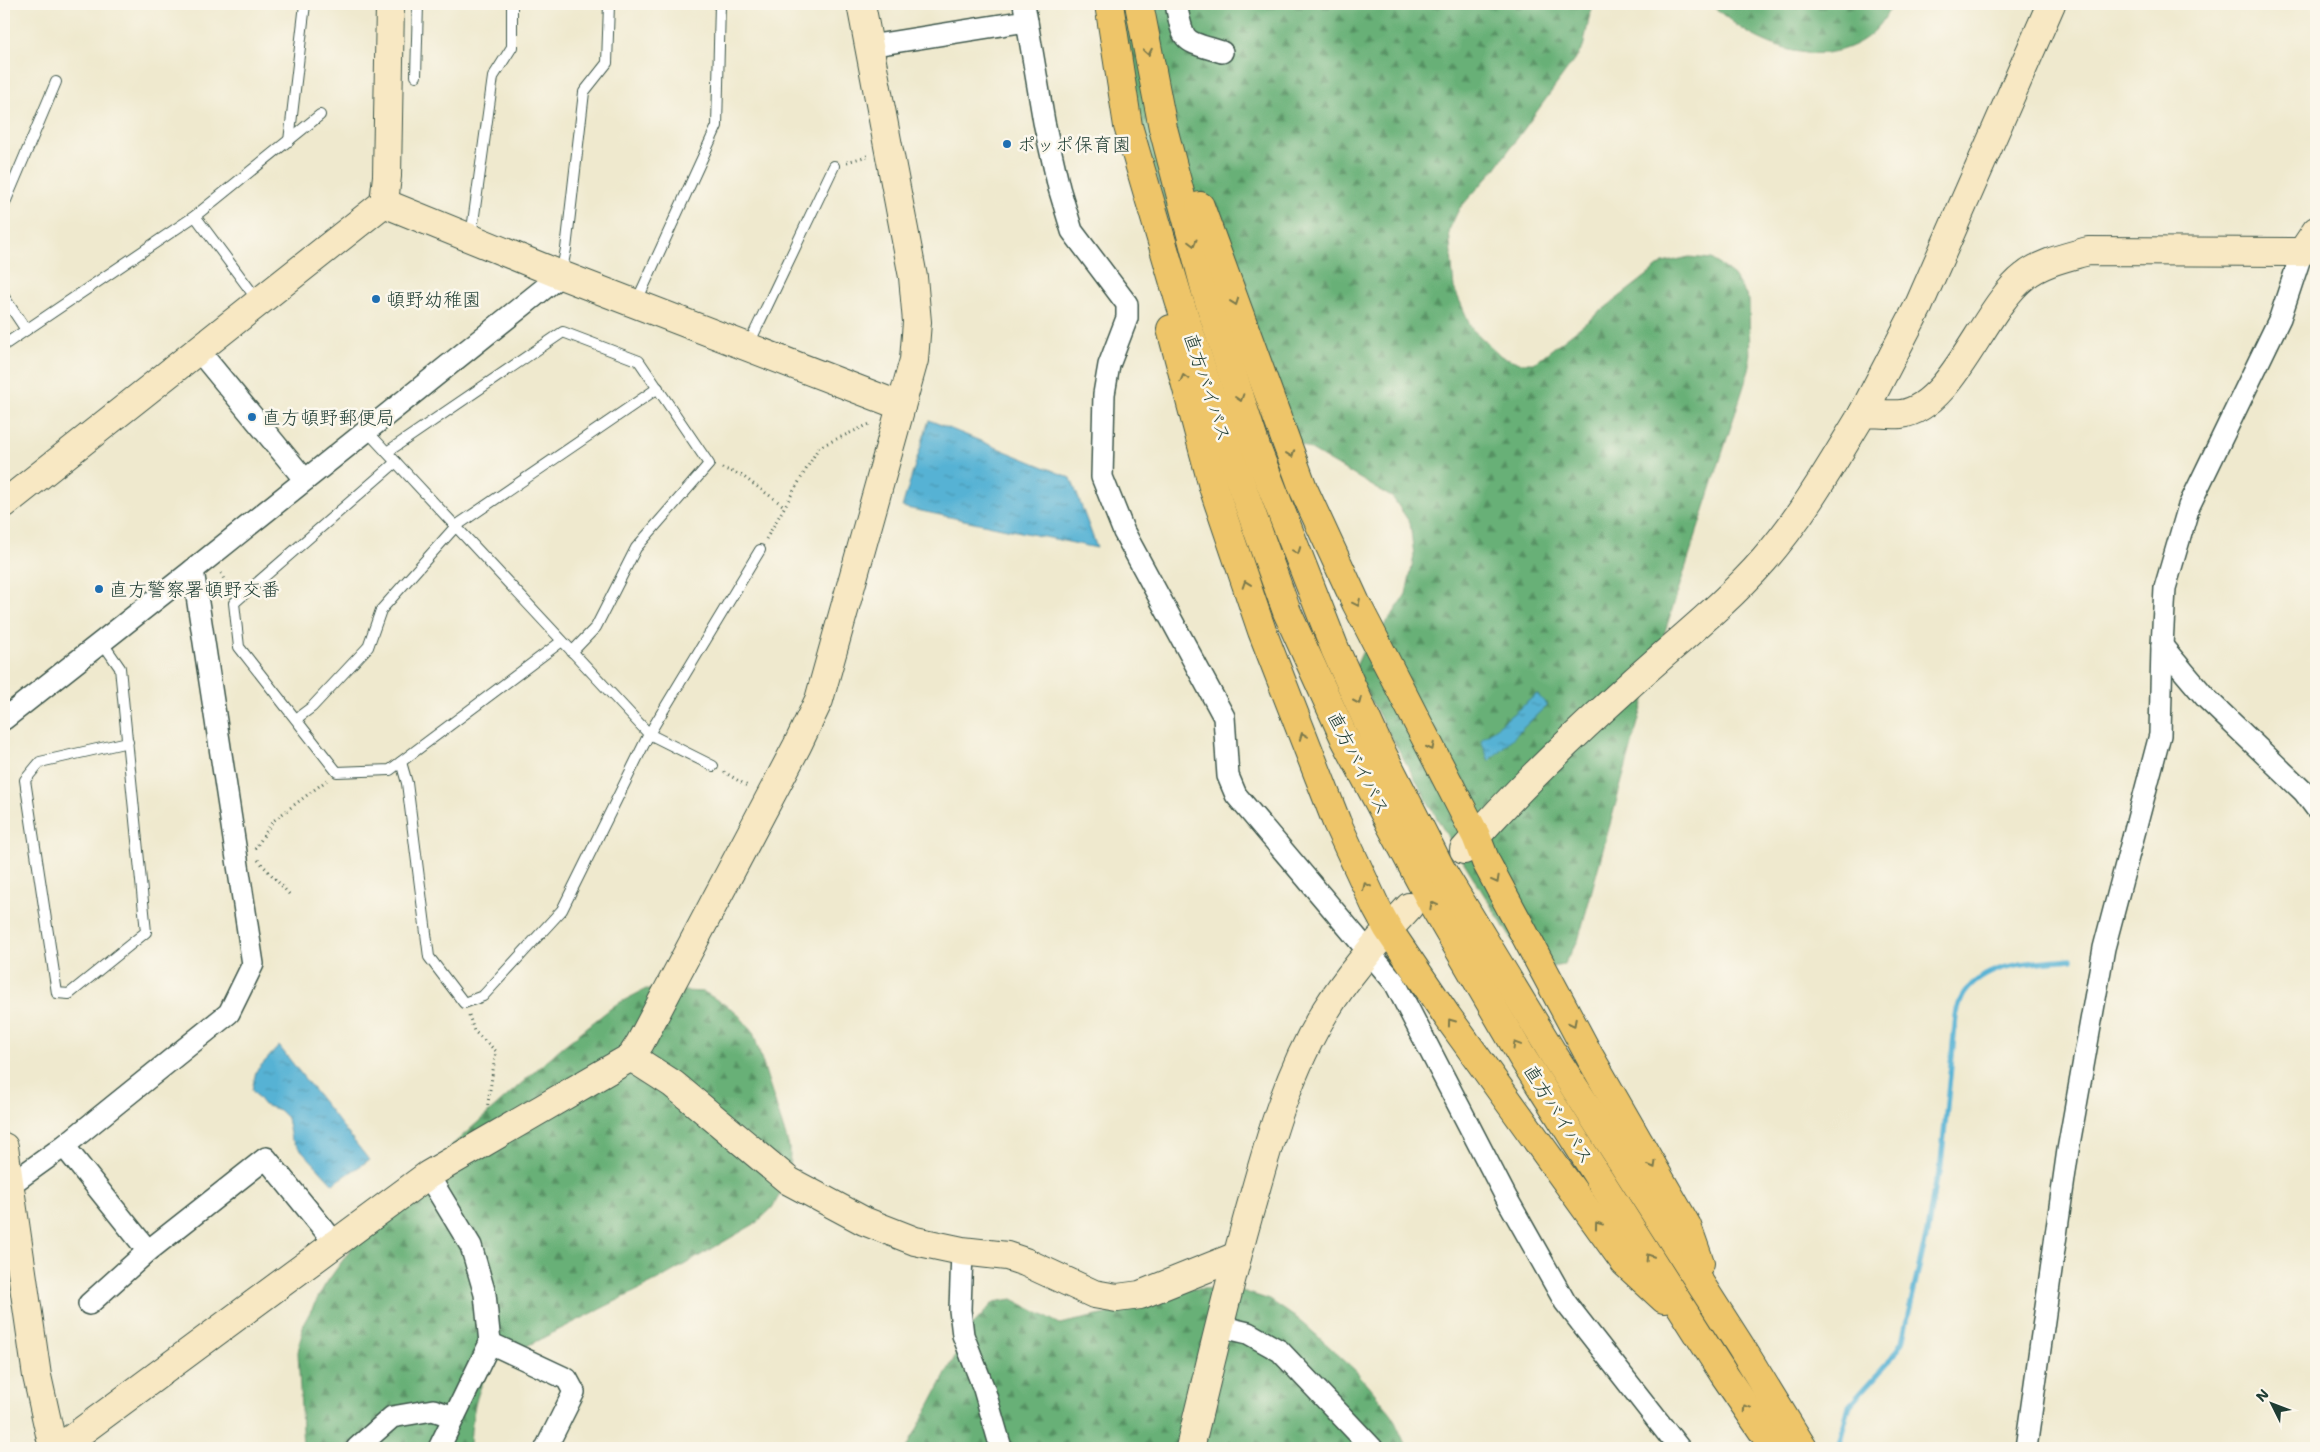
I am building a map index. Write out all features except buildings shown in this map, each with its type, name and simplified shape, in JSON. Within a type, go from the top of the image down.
[{"type":"highway","name":"直方バイパス","points":[[1109,4],[1128,126],[1179,300],[1226,442],[1287,612],[1345,739],[1432,905],[1522,1057],[1691,1323],[1774,1448]]},
{"type":"highway","name":"直方バイパス","points":[[1139,4],[1163,128],[1206,292],[1256,448],[1335,649],[1379,747],[1441,870],[1555,1057],[1803,1448]]},
{"type":"highway","points":[[1128,126],[1134,191],[1214,487],[1262,631],[1334,814],[1388,929],[1447,1016],[1625,1263],[1691,1323]]},
{"type":"highway","points":[[1163,128],[1190,179],[1303,488],[1356,603],[1470,843],[1486,862],[1590,1057],[1687,1226],[1713,1304]]},
{"type":"street","points":[[4,504],[384,203],[387,176],[390,4]]},
{"type":"street","points":[[59,1448],[428,1175],[630,1057],[640,1042],[769,800],[819,700],[891,413],[914,360],[917,322],[914,277],[862,4]]},
{"type":"street","points":[[1176,4],[1182,34],[1191,42],[1222,52]]},
{"type":"street","points":[[1470,843],[1532,778],[1622,692],[1733,594],[1764,560],[1806,507],[1863,413],[1919,305],[2051,4]]},
{"type":"street","points":[[869,46],[1026,12],[1044,122],[1059,188],[1072,231],[1127,304],[1126,318],[1109,364],[1104,394],[1102,477],[1124,532],[1224,717],[1228,776],[1236,795],[1370,951],[1395,983],[1506,1198],[1565,1302],[1679,1448]]},
{"type":"street","points":[[384,203],[561,275],[747,347],[891,413]]},
{"type":"street","points":[[1863,413],[1902,414],[1926,403],[1945,387],[2006,292],[2026,274],[2060,258],[2088,251],[2309,242],[2280,318],[2189,506],[2166,588],[2162,646],[2160,735],[2104,948],[2068,1150],[2026,1448]]},
{"type":"street","points":[[4,719],[561,275]]},
{"type":"street","points":[[199,351],[305,480]]},
{"type":"street","points":[[6,1187],[64,1146],[229,1013],[253,964],[193,570]]},
{"type":"street","points":[[2162,646],[2206,698],[2304,792],[2316,808]]},
{"type":"street","points":[[1190,1448],[1237,1256],[1271,1135],[1290,1080],[1326,1010],[1370,951],[1409,907]]},
{"type":"street","points":[[630,1057],[673,1084],[789,1181],[864,1221],[915,1241],[962,1251],[1007,1256],[1094,1294],[1117,1298],[1140,1295],[1237,1256]]},
{"type":"street","points":[[64,1146],[148,1252]]},
{"type":"street","points":[[4,1147],[6,1187],[37,1376],[53,1448]]},
{"type":"street","points":[[89,1304],[148,1252],[266,1158],[335,1243]]},
{"type":"street","points":[[428,1175],[471,1246],[485,1294],[490,1343],[439,1448]]},
{"type":"street","points":[[962,1251],[960,1310],[963,1335],[984,1389],[1001,1448]]},
{"type":"street","points":[[1219,1326],[1248,1334],[1280,1350],[1372,1448]]},
{"type":"street","points":[[490,1343],[567,1380],[574,1392],[546,1448]]},
{"type":"street","points":[[357,1448],[392,1416],[433,1410],[454,1417]]},
{"type":"lane","points":[[289,141],[305,4]]},
{"type":"lane","points":[[416,76],[418,4]]},
{"type":"lane","points":[[471,238],[493,77],[512,47],[512,4]]},
{"type":"lane","points":[[561,275],[566,249],[584,92],[607,63],[609,4]]},
{"type":"lane","points":[[636,304],[717,126],[720,4]]},
{"type":"lane","points":[[4,205],[56,82]]},
{"type":"lane","points":[[4,345],[195,216],[320,115]]},
{"type":"lane","points":[[747,347],[834,166]]},
{"type":"lane","points":[[195,216],[260,303]]},
{"type":"lane","points":[[4,298],[26,330]]},
{"type":"lane","points":[[387,452],[563,332],[639,360],[709,464],[636,548],[596,627],[572,652]]},
{"type":"lane","points":[[296,719],[312,707],[368,647],[381,610],[456,526],[658,388]]},
{"type":"lane","points":[[367,430],[649,734],[713,766]]},
{"type":"lane","points":[[396,462],[234,603],[239,647],[337,772],[390,770],[562,641]]},
{"type":"lane","points":[[401,762],[407,783],[429,957],[464,1003],[483,996],[562,910],[649,734],[760,550]]},
{"type":"lane","points":[[102,642],[120,668],[128,742],[146,932],[69,994],[57,993],[25,780],[40,762],[128,742]]},
{"type":"path","points":[[834,166],[889,149]]},
{"type":"path","points":[[760,550],[819,447],[891,413]]},
{"type":"path","points":[[709,464],[741,475],[785,506]]},
{"type":"path","points":[[213,554],[234,603]]},
{"type":"path","points":[[713,766],[769,800]]},
{"type":"path","points":[[290,895],[252,854],[273,821],[337,772]]},
{"type":"path","points":[[464,1003],[474,1031],[496,1051],[488,1109]]},
{"type":"green space","points":[[1109,4],[1592,4],[1583,48],[1495,169],[1459,209],[1449,230],[1454,288],[1472,329],[1501,356],[1520,363],[1534,363],[1663,263],[1689,257],[1712,259],[1734,276],[1749,300],[1750,367],[1651,675],[1578,941],[1563,965],[1552,967],[1514,943],[1442,827],[1357,676],[1356,666],[1362,653],[1391,617],[1406,594],[1414,556],[1410,523],[1393,498],[1306,447],[1274,432],[1252,414],[1212,353],[1192,309]]},
{"type":"green space","points":[[1709,4],[1891,4],[1877,29],[1866,38],[1841,50],[1813,54],[1787,49],[1752,35]]},
{"type":"green space","points":[[646,989],[704,992],[735,1011],[753,1032],[790,1150],[789,1179],[772,1208],[756,1223],[658,1280],[493,1363],[482,1383],[476,1404],[470,1448],[303,1448],[298,1352],[304,1323],[325,1285],[360,1236],[421,1173],[561,1048],[615,1005]]},
{"type":"green space","points":[[1233,1288],[1270,1300],[1302,1322],[1356,1371],[1391,1413],[1407,1448],[907,1448],[970,1328],[994,1302],[1012,1299],[1060,1324],[1125,1310],[1185,1289]]},
{"type":"water","points":[[929,420],[1071,478],[1097,548],[902,507]]},
{"type":"water","points":[[1537,694],[1547,705],[1489,761],[1481,740]]},
{"type":"water","points":[[279,1046],[369,1160],[333,1184],[291,1139],[287,1118],[279,1110],[264,1105],[252,1090],[256,1071]]},
{"type":"waterway","points":[[1838,1448],[1849,1406],[1888,1363],[1902,1342],[1928,1228],[1935,1182],[1940,1173],[1956,1016],[1961,999],[1974,983],[1998,969],[2027,963],[2071,959]]},
{"type":"place","name":"ポッポ保育園","points":[[1007,144]]},
{"type":"place","name":"頓野幼稚園","points":[[376,299]]},
{"type":"place","name":"直方頓野郵便局","points":[[252,417]]},
{"type":"place","name":"直方警察署頓野交番","points":[[99,589]]}]
